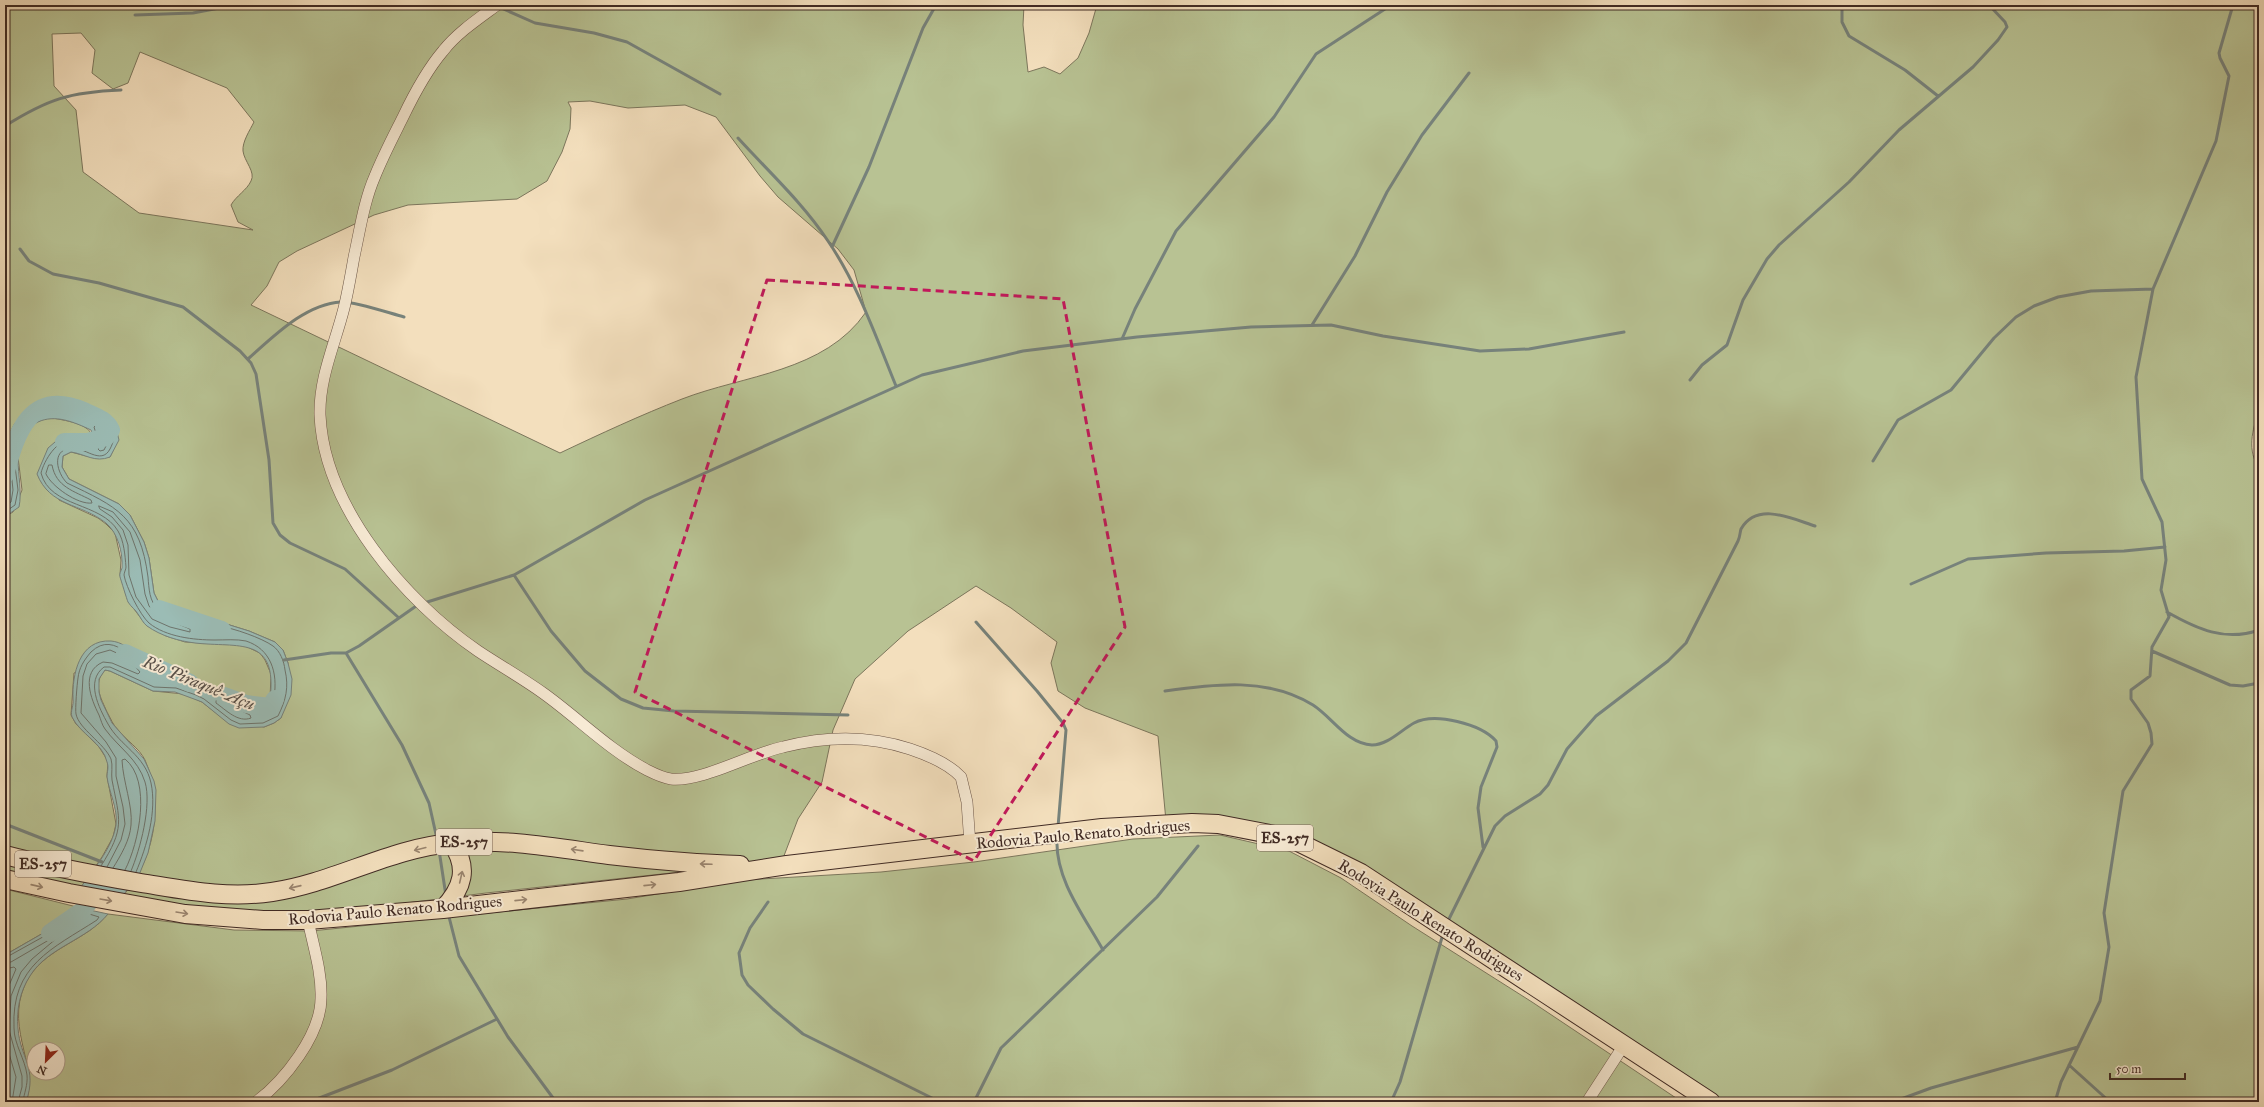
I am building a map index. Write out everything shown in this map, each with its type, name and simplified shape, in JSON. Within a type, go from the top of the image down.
[{"type":"main road","name":"Rodovia Paulo Renato Rodrigues","points":[[5,879],[144,907],[221,917],[308,920],[443,909],[679,882],[787,865],[1115,827],[1192,823],[1238,827],[1280,836],[1298,842],[1361,873],[1711,1102]]},
{"type":"main road","name":"Rodovia Paulo Renato Rodrigues","points":[[5,855],[81,873],[224,895],[272,892],[346,873],[394,855],[452,843],[524,843],[680,863],[787,865]]},
{"type":"main road","points":[[443,909],[456,893],[462,871],[461,858],[452,843]]},
{"type":"street","points":[[497,5],[444,49],[429,70],[411,99],[374,178],[358,236],[344,307],[330,354],[322,394],[320,416],[327,455],[346,506],[364,536],[402,584],[429,612],[476,650],[544,694],[645,769],[669,779],[682,779],[701,775],[754,755],[809,742],[845,738],[868,739],[890,743],[942,763],[961,777],[968,802],[970,844]]},
{"type":"street","points":[[256,1102],[264,1096],[296,1059],[313,1032],[321,1010],[320,985],[308,920]]},
{"type":"street","points":[[1587,1102],[1624,1045]]},
{"type":"highlighted area","points":[[767,280],[1063,299],[1125,627],[974,861],[635,692]]},
{"type":"green space","points":[[5,5],[1024,5],[1023,25],[1028,72],[1044,67],[1060,74],[1078,58],[1089,33],[1097,5],[2259,5],[2259,411],[2254,426],[2252,448],[2255,461],[2259,468],[2259,1102],[1711,1102],[1295,835],[1166,821],[1158,736],[1085,708],[1058,691],[1051,663],[1057,642],[1011,608],[976,586],[908,631],[855,679],[833,730],[822,782],[798,819],[782,861],[486,893],[342,911],[281,914],[120,899],[132,885],[148,851],[153,833],[155,814],[154,796],[151,777],[145,760],[115,726],[102,702],[98,686],[101,675],[105,670],[110,671],[153,691],[184,694],[202,702],[220,716],[264,727],[281,718],[288,663],[283,650],[275,642],[249,631],[220,622],[199,622],[186,619],[161,607],[154,593],[149,558],[144,542],[130,515],[119,504],[69,479],[62,467],[63,456],[71,452],[86,456],[110,457],[118,440],[115,430],[73,412],[43,411],[24,417],[15,423],[5,443]],"holes":[[[81,33],[95,50],[92,73],[113,89],[128,83],[140,52],[227,88],[254,122],[243,147],[244,155],[251,170],[252,178],[247,187],[231,205],[238,222],[253,230],[139,213],[83,172],[76,110],[54,86],[52,34]],[[590,101],[628,108],[685,105],[716,117],[760,176],[778,197],[838,249],[854,270],[866,312],[849,332],[829,348],[806,360],[757,377],[682,399],[560,453],[251,305],[267,286],[279,262],[297,251],[374,215],[408,205],[517,199],[547,181],[562,152],[570,129],[571,108],[568,102]]]},
{"type":"green space","points":[[49,417],[76,423],[88,429],[92,434],[94,440],[91,442],[71,436],[55,442],[59,500],[98,518],[115,533],[121,560],[120,575],[128,601],[146,625],[166,636],[185,642],[243,645],[260,653],[271,674],[270,699],[262,706],[254,707],[238,701],[200,681],[153,669],[141,658],[74,673],[71,715],[76,724],[99,747],[108,761],[107,776],[116,824],[113,837],[102,857],[79,890],[5,872],[5,539],[8,538],[8,525],[5,521],[6,516],[13,512],[22,490],[18,457],[20,440],[31,424]]},
{"type":"green space","points":[[1220,835],[1289,851],[1341,878],[1412,926],[1532,1002],[1682,1102],[26,1102],[29,1081],[66,1081],[66,1041],[26,1041],[26,1058],[19,1026],[19,1010],[22,993],[30,975],[38,965],[57,950],[90,931],[108,914],[234,930],[311,931],[627,899],[744,880],[881,872],[974,862],[1133,839]]},
{"type":"green space","points":[[5,889],[85,909],[5,955]]},
{"type":"water","points":[[58,410],[73,412],[117,432],[119,440],[110,457],[105,459],[95,459],[71,452],[63,456],[62,467],[69,479],[119,504],[130,515],[144,542],[149,558],[154,593],[161,607],[186,619],[199,622],[220,622],[249,631],[275,642],[283,650],[292,679],[291,695],[281,718],[264,727],[239,728],[229,724],[202,702],[175,692],[153,691],[105,670],[99,679],[99,692],[101,700],[112,723],[144,759],[154,781],[156,790],[155,821],[148,853],[139,875],[120,899],[79,890],[106,851],[114,834],[116,825],[116,813],[107,777],[108,766],[105,755],[101,749],[80,729],[72,717],[73,690],[76,670],[85,652],[91,646],[100,642],[111,641],[118,643],[130,650],[145,664],[156,671],[164,674],[191,678],[238,701],[254,707],[262,706],[270,699],[271,678],[268,664],[261,654],[252,649],[240,646],[195,643],[170,638],[152,630],[147,626],[129,604],[120,576],[122,568],[121,550],[114,532],[106,523],[58,499],[50,493],[43,485],[37,474],[48,448],[55,442],[66,436],[91,442],[94,440],[91,430],[78,424],[58,419],[38,422],[28,429],[22,437],[19,448],[19,507],[6,516],[5,521],[5,443],[9,434],[19,421],[25,417],[39,412]]},
{"type":"water","points":[[85,909],[108,914],[89,931],[57,950],[47,958],[30,976],[24,988],[18,1008],[18,1022],[19,1038],[26,1061],[26,1081],[30,1081],[26,1102],[5,1102],[5,955]]},
{"type":"waterway","points":[[135,15],[193,13],[235,5]]},
{"type":"waterway","points":[[832,247],[869,167],[923,28],[936,5]]},
{"type":"waterway","points":[[1842,5],[1842,22],[1849,36],[1905,70],[1938,96]]},
{"type":"waterway","points":[[1690,380],[1702,365],[1727,345],[1743,300],[1767,259],[1779,245],[1849,182],[1899,130],[1973,67],[1998,40],[2007,27],[2005,22],[1989,5]]},
{"type":"waterway","points":[[2055,1102],[2061,1082],[2100,1001],[2109,947],[2104,913],[2123,791],[2152,744],[2148,723],[2131,699],[2131,690],[2150,676],[2152,647],[2169,617],[2161,590],[2166,560],[2162,522],[2142,479],[2136,377],[2153,289],[2216,141],[2229,76],[2219,53],[2233,5]]},
{"type":"waterway","points":[[499,7],[535,23],[594,33],[627,42],[720,94]]},
{"type":"waterway","points":[[1122,339],[1135,309],[1176,231],[1274,117],[1316,54],[1385,9]]},
{"type":"waterway","points":[[1312,325],[1355,256],[1387,192],[1422,135],[1469,73]]},
{"type":"waterway","points":[[5,126],[47,103],[73,95],[121,90]]},
{"type":"waterway","points":[[738,138],[808,214],[839,258],[874,330],[896,386]]},
{"type":"waterway","points":[[20,249],[29,261],[53,274],[99,283],[183,307],[240,351],[251,363],[256,374],[269,460],[273,523],[280,535],[290,543],[345,569],[399,618]]},
{"type":"waterway","points":[[1873,461],[1898,420],[1951,390],[1994,338],[2016,317],[2034,306],[2058,297],[2091,291],[2153,289]]},
{"type":"waterway","points":[[248,359],[290,323],[302,315],[328,304],[341,302],[354,303],[404,317]]},
{"type":"waterway","points":[[424,603],[514,575],[645,500],[922,375],[1023,351],[1137,337],[1251,327],[1331,325],[1383,336],[1480,351],[1529,349],[1624,332]]},
{"type":"waterway","name":"Rio Piraquê-Açu","points":[[5,475],[14,444],[21,430],[28,419],[38,410],[50,405],[66,405],[99,418],[106,423],[111,430],[106,437],[88,442],[64,442]]},
{"type":"waterway","points":[[1447,923],[1495,826],[1505,816],[1540,794],[1548,785],[1567,749],[1596,716],[1668,661],[1686,643],[1738,541],[1741,529],[1748,521],[1756,516],[1776,514],[1815,526]]},
{"type":"waterway","points":[[1911,584],[1968,559],[2046,553],[2124,551],[2165,547]]},
{"type":"waterway","points":[[514,575],[551,631],[585,671],[621,699],[643,708],[674,711],[848,715]]},
{"type":"waterway","points":[[284,660],[331,653],[346,653],[359,646],[419,604]]},
{"type":"waterway","name":"Rio Piraquê-Açu","points":[[159,609],[222,630]]},
{"type":"waterway","points":[[2167,612],[2189,624],[2212,632],[2234,635],[2259,630]]},
{"type":"waterway","points":[[976,622],[1037,691],[1063,723],[1066,730],[1058,827]]},
{"type":"waterway","points":[[2152,651],[2230,685],[2243,686],[2259,683]]},
{"type":"waterway","name":"Rio Piraquê-Açu","points":[[125,653],[190,683]]},
{"type":"waterway","points":[[346,653],[402,745],[429,803],[437,839]]},
{"type":"waterway","points":[[1165,691],[1222,685],[1260,686],[1278,690],[1296,696],[1313,705],[1347,735],[1355,740],[1372,745],[1383,743],[1414,723],[1423,720],[1445,719],[1480,729],[1496,741],[1497,747],[1481,787],[1478,808],[1483,847]]},
{"type":"waterway","name":"Rio Piraquê-Açu","points":[[224,696],[246,704],[270,707],[275,699]]},
{"type":"waterway","points":[[5,824],[102,862]]},
{"type":"waterway","points":[[1057,839],[1058,854],[1066,883],[1072,897],[1103,950]]},
{"type":"waterway","points":[[974,1102],[1001,1048],[1157,897],[1198,846]]},
{"type":"waterway","points":[[439,850],[446,896]]},
{"type":"waterway","name":"Rio Piraquê-Açu","points":[[50,933],[82,911],[102,886]]},
{"type":"waterway","points":[[768,902],[750,928],[739,953],[742,975],[748,985],[773,1009],[803,1034],[940,1102]]},
{"type":"waterway","points":[[448,913],[459,956],[508,1037],[556,1102]]},
{"type":"waterway","points":[[1391,1102],[1400,1082],[1443,934]]},
{"type":"waterway","points":[[309,1102],[392,1070],[497,1019]]},
{"type":"waterway","points":[[1893,1102],[1931,1088],[2078,1047]]},
{"type":"waterway","points":[[2069,1065],[2110,1102]]}]
